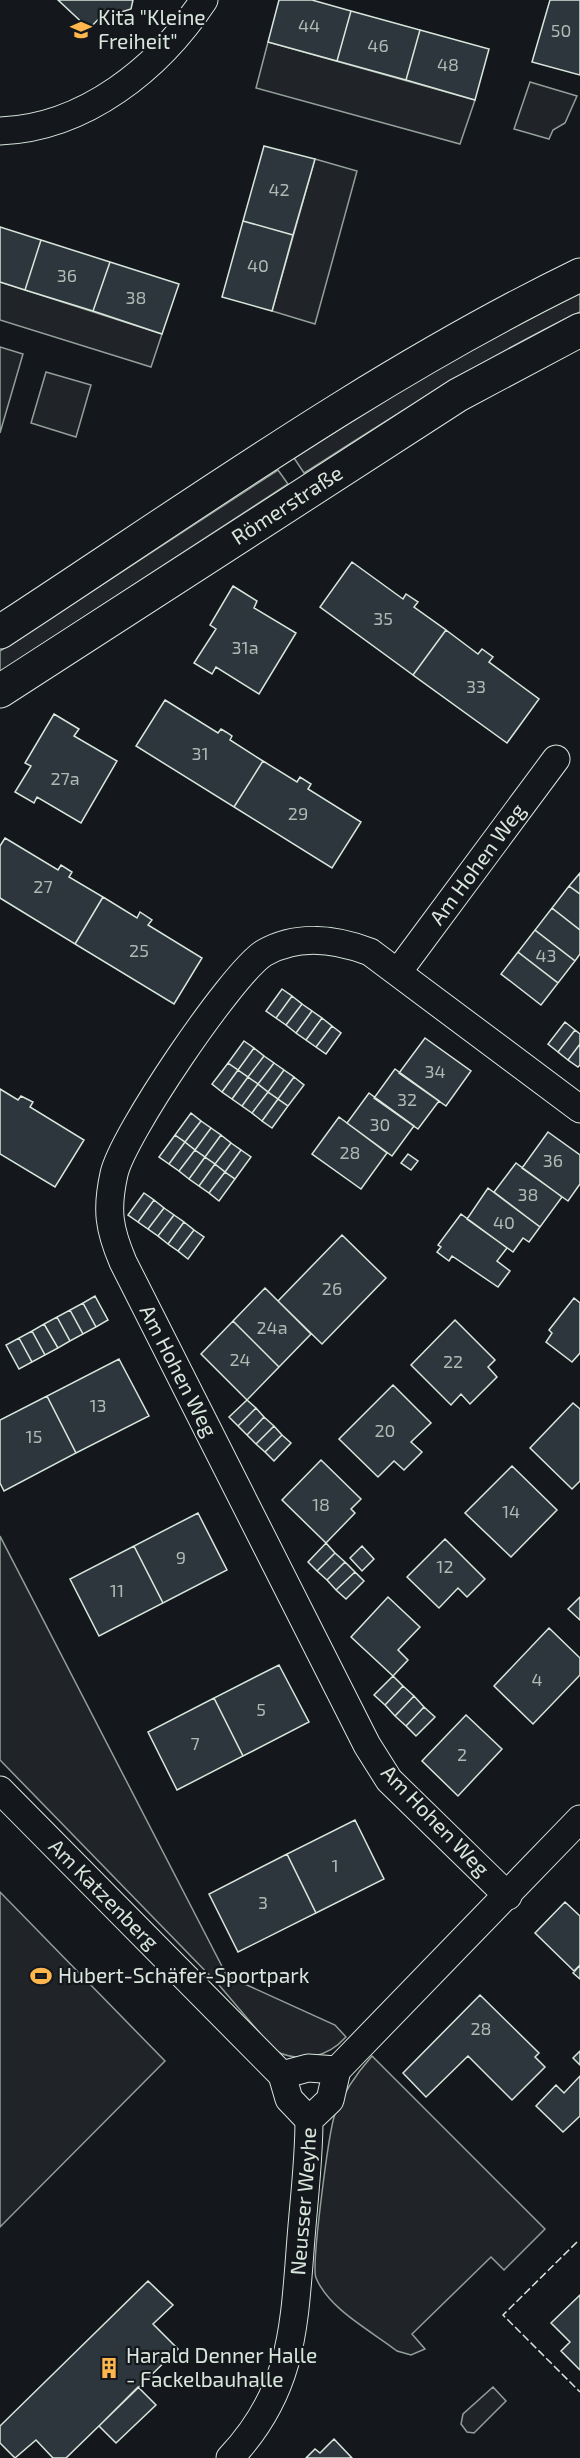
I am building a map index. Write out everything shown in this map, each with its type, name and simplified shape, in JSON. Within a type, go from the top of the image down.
[{"type":"main road","points":[[0,632],[429,355],[515,307],[580,275]]},
{"type":"main road","name":"Römerstraße","points":[[0,691],[458,395],[580,330]]},
{"type":"street","points":[[0,130],[45,126],[80,111],[117,90],[149,65],[184,30],[204,0]]},
{"type":"street","name":"Am Hohen Weg","points":[[398,972],[556,759]]},
{"type":"street","name":"Am Hohen Weg","points":[[508,1896],[389,1780],[368,1745],[110,1231],[110,1198],[114,1173],[131,1132],[176,1064],[252,962],[284,945],[319,940],[345,943],[370,952],[580,1109]]},
{"type":"street","name":"Am Katzenberg","points":[[0,1790],[282,2075],[290,2100],[309,2120]]},
{"type":"street","points":[[282,2075],[308,2068],[337,2070],[508,1896],[580,1819]]},
{"type":"street","name":"Neusser Weyhe","points":[[230,2458],[251,2436],[267,2412],[287,2359],[295,2312],[309,2120],[330,2100],[337,2070]]},
{"type":"shaded area","points":[[268,42],[475,100],[460,144],[256,88]]},
{"type":"shaded area","points":[[530,82],[577,96],[565,123],[553,130],[549,139],[514,129]]},
{"type":"shaded area","points":[[315,159],[357,171],[315,324],[272,311]]},
{"type":"shaded area","points":[[0,282],[162,334],[151,367],[0,320]]},
{"type":"shaded area","points":[[580,292],[580,312],[474,368],[304,473],[294,458],[418,379]]},
{"type":"shaded area","points":[[0,347],[23,354],[0,433]]},
{"type":"shaded area","points":[[46,372],[91,385],[76,437],[31,423]]},
{"type":"shaded area","points":[[278,470],[288,484],[0,672],[0,651]]},
{"type":"shaded area","points":[[0,1536],[227,1976],[335,2025],[346,2037],[331,2050],[304,2057],[294,2057],[275,2051],[219,1985],[0,1760]]},
{"type":"shaded area","name":"Hubert-Schäfer-Sportpark","points":[[0,1892],[165,2061],[0,2227]]},
{"type":"shaded area","points":[[372,2056],[545,2229],[504,2270],[491,2257],[412,2334],[425,2349],[411,2355],[397,2351],[352,2319],[331,2300],[316,2278],[321,2198],[332,2125],[342,2098]]},
{"type":"shaded area","points":[[493,2387],[506,2401],[474,2433],[467,2432],[461,2424],[463,2414]]},
{"type":"building","points":[[58,0],[133,0],[131,9],[112,15],[107,10],[89,29]]},
{"type":"building","points":[[279,0],[312,0],[351,11],[337,61],[268,42]]},
{"type":"building","points":[[550,0],[580,0],[580,75],[532,62]]},
{"type":"building","points":[[351,11],[420,30],[406,80],[337,61]]},
{"type":"building","points":[[420,30],[489,49],[475,100],[406,80]]},
{"type":"building","points":[[264,146],[315,159],[293,235],[243,221]]},
{"type":"building","points":[[243,221],[293,235],[272,311],[222,297]]},
{"type":"building","points":[[0,227],[41,240],[25,290],[0,282]]},
{"type":"building","points":[[41,240],[110,262],[93,311],[25,290]]},
{"type":"building","points":[[110,262],[179,284],[162,334],[93,311]]},
{"type":"building","points":[[352,562],[403,599],[406,594],[418,602],[414,607],[446,630],[413,675],[320,607]]},
{"type":"building","points":[[233,586],[257,601],[254,608],[296,633],[259,694],[216,667],[212,674],[194,663],[216,629],[210,625]]},
{"type":"building","points":[[446,630],[478,654],[482,649],[493,657],[489,662],[539,699],[507,743],[413,675]]},
{"type":"building","points":[[165,700],[218,733],[221,729],[226,732],[232,736],[230,740],[263,761],[234,807],[136,746]]},
{"type":"building","points":[[54,714],[79,729],[74,736],[117,761],[81,823],[37,797],[34,803],[15,792],[31,766],[25,763]]},
{"type":"building","points":[[263,761],[297,782],[300,777],[311,784],[308,789],[361,822],[332,868],[234,807]]},
{"type":"building","points":[[5,838],[58,870],[61,865],[72,872],[69,877],[103,897],[75,944],[0,898],[0,846]]},
{"type":"building","points":[[580,873],[580,894],[569,886]]},
{"type":"building","points":[[569,886],[580,894],[580,930],[552,908]]},
{"type":"building","points":[[103,897],[137,918],[140,912],[152,920],[148,925],[202,958],[174,1004],[75,944]]},
{"type":"building","points":[[552,908],[580,930],[580,954],[575,961],[535,930]]},
{"type":"building","points":[[535,930],[575,961],[558,983],[518,952]]},
{"type":"building","points":[[518,952],[558,983],[541,1005],[501,974]]},
{"type":"building","points":[[282,989],[292,996],[276,1018],[266,1011]]},
{"type":"building","points":[[292,996],[302,1004],[286,1025],[276,1018]]},
{"type":"building","points":[[302,1004],[312,1011],[296,1033],[286,1025]]},
{"type":"building","points":[[312,1011],[322,1018],[306,1040],[296,1033]]},
{"type":"building","points":[[322,1018],[332,1026],[316,1047],[306,1040]]},
{"type":"building","points":[[565,1022],[575,1030],[558,1052],[548,1044]]},
{"type":"building","points":[[332,1026],[341,1033],[326,1054],[316,1047]]},
{"type":"building","points":[[575,1030],[580,1034],[580,1044],[568,1060],[558,1052]]},
{"type":"building","points":[[425,1038],[471,1071],[446,1106],[399,1073]]},
{"type":"building","points":[[244,1041],[254,1048],[238,1070],[228,1063]]},
{"type":"building","points":[[580,1044],[580,1065],[578,1067],[568,1060]]},
{"type":"building","points":[[254,1048],[264,1056],[248,1077],[238,1070]]},
{"type":"building","points":[[264,1056],[274,1063],[258,1084],[248,1077]]},
{"type":"building","points":[[228,1063],[238,1070],[222,1092],[212,1084]]},
{"type":"building","points":[[274,1063],[284,1070],[268,1092],[258,1084]]},
{"type":"building","points":[[395,1069],[439,1101],[418,1129],[374,1098]]},
{"type":"building","points":[[238,1070],[248,1077],[232,1099],[222,1092]]},
{"type":"building","points":[[284,1070],[294,1077],[278,1099],[268,1092]]},
{"type":"building","points":[[248,1077],[258,1084],[242,1106],[232,1099]]},
{"type":"building","points":[[294,1077],[304,1085],[288,1106],[278,1099]]},
{"type":"building","points":[[258,1084],[268,1092],[252,1113],[242,1106]]},
{"type":"building","points":[[0,1089],[18,1100],[21,1096],[33,1102],[30,1107],[84,1140],[55,1187],[0,1154]]},
{"type":"building","points":[[268,1092],[278,1099],[262,1121],[252,1113]]},
{"type":"building","points":[[369,1093],[414,1126],[392,1156],[347,1123]]},
{"type":"building","points":[[278,1099],[288,1106],[272,1128],[262,1121]]},
{"type":"building","points":[[191,1113],[201,1121],[185,1142],[175,1135]]},
{"type":"building","points":[[339,1117],[387,1153],[361,1189],[312,1154]]},
{"type":"building","points":[[201,1121],[211,1128],[195,1150],[185,1142]]},
{"type":"building","points":[[211,1128],[221,1135],[205,1157],[195,1150]]},
{"type":"building","points":[[548,1132],[580,1155],[580,1184],[568,1201],[522,1168]]},
{"type":"building","points":[[175,1135],[185,1142],[169,1164],[159,1157]]},
{"type":"building","points":[[221,1135],[231,1143],[215,1164],[205,1157]]},
{"type":"building","points":[[185,1142],[195,1150],[179,1171],[169,1164]]},
{"type":"building","points":[[231,1143],[241,1150],[225,1172],[215,1164]]},
{"type":"building","points":[[195,1150],[205,1157],[189,1179],[179,1171]]},
{"type":"building","points":[[241,1150],[251,1157],[235,1179],[225,1172]]},
{"type":"building","points":[[408,1154],[418,1161],[411,1170],[401,1163]]},
{"type":"building","points":[[205,1157],[215,1164],[199,1186],[189,1179]]},
{"type":"building","points":[[516,1163],[562,1197],[540,1227],[494,1192]]},
{"type":"building","points":[[215,1164],[225,1172],[209,1193],[199,1186]]},
{"type":"building","points":[[225,1172],[235,1179],[219,1201],[209,1193]]},
{"type":"building","points":[[488,1188],[540,1227],[529,1242],[523,1238],[513,1252],[467,1219]]},
{"type":"building","points":[[144,1193],[154,1200],[138,1222],[128,1215]]},
{"type":"building","points":[[154,1200],[164,1208],[148,1229],[138,1222]]},
{"type":"building","points":[[164,1208],[174,1215],[158,1236],[148,1229]]},
{"type":"building","points":[[461,1214],[507,1248],[497,1261],[510,1271],[498,1287],[452,1256],[449,1261],[437,1252],[441,1247],[438,1245]]},
{"type":"building","points":[[174,1215],[184,1222],[168,1244],[158,1236]]},
{"type":"building","points":[[184,1222],[194,1230],[178,1251],[168,1244]]},
{"type":"building","points":[[194,1230],[204,1237],[188,1259],[178,1251]]},
{"type":"building","points":[[342,1235],[386,1278],[322,1344],[278,1301]]},
{"type":"building","points":[[265,1288],[311,1334],[279,1367],[233,1321]]},
{"type":"building","points":[[95,1296],[108,1320],[96,1327],[83,1303]]},
{"type":"building","points":[[574,1298],[580,1303],[580,1353],[572,1362],[546,1342],[552,1333],[549,1330]]},
{"type":"building","points":[[83,1303],[96,1327],[83,1334],[70,1310]]},
{"type":"building","points":[[70,1310],[83,1334],[70,1341],[57,1317]]},
{"type":"building","points":[[57,1317],[70,1341],[58,1348],[44,1324]]},
{"type":"building","points":[[455,1320],[495,1360],[488,1367],[497,1377],[470,1404],[461,1394],[451,1405],[411,1365]]},
{"type":"building","points":[[233,1321],[279,1367],[247,1400],[201,1354]]},
{"type":"building","points":[[44,1324],[58,1348],[45,1355],[32,1331]]},
{"type":"building","points":[[32,1331],[45,1355],[32,1362],[19,1338]]},
{"type":"building","points":[[19,1338],[32,1362],[19,1369],[6,1345]]},
{"type":"building","points":[[119,1359],[149,1416],[76,1453],[47,1396]]},
{"type":"building","points":[[393,1385],[431,1423],[411,1442],[422,1452],[404,1470],[394,1461],[378,1477],[339,1439]]},
{"type":"building","points":[[47,1396],[76,1453],[4,1491],[0,1483],[0,1420]]},
{"type":"building","points":[[247,1400],[256,1408],[238,1426],[229,1417]]},
{"type":"building","points":[[573,1403],[580,1409],[580,1481],[572,1489],[530,1448]]},
{"type":"building","points":[[256,1408],[264,1417],[247,1435],[238,1426]]},
{"type":"building","points":[[264,1417],[274,1426],[256,1444],[247,1435]]},
{"type":"building","points":[[274,1426],[282,1435],[265,1452],[256,1444]]},
{"type":"building","points":[[282,1435],[291,1443],[274,1461],[265,1452]]},
{"type":"building","points":[[321,1460],[361,1499],[351,1509],[355,1513],[326,1543],[282,1500]]},
{"type":"building","points":[[512,1466],[557,1510],[511,1557],[465,1513]]},
{"type":"building","points":[[198,1513],[227,1570],[163,1603],[134,1546]]},
{"type":"building","points":[[445,1539],[485,1579],[467,1597],[458,1588],[439,1608],[407,1577]]},
{"type":"building","points":[[326,1543],[335,1553],[317,1571],[308,1562]]},
{"type":"building","points":[[134,1546],[163,1603],[99,1636],[70,1579]]},
{"type":"building","points":[[362,1546],[374,1559],[362,1571],[350,1558]]},
{"type":"building","points":[[335,1553],[345,1562],[327,1580],[317,1571]]},
{"type":"building","points":[[345,1562],[355,1572],[336,1590],[327,1580]]},
{"type":"building","points":[[355,1572],[364,1581],[346,1599],[336,1590]]},
{"type":"building","points":[[388,1597],[420,1627],[398,1650],[408,1660],[393,1676],[351,1637]]},
{"type":"building","points":[[580,1597],[580,1620],[568,1609]]},
{"type":"building","points":[[549,1628],[580,1658],[580,1675],[533,1724],[494,1686]]},
{"type":"building","points":[[279,1665],[309,1722],[243,1756],[214,1698]]},
{"type":"building","points":[[393,1676],[403,1686],[385,1705],[374,1695]]},
{"type":"building","points":[[403,1686],[414,1696],[395,1716],[385,1705]]},
{"type":"building","points":[[414,1696],[424,1707],[406,1726],[395,1716]]},
{"type":"building","points":[[214,1698],[243,1756],[177,1790],[148,1732]]},
{"type":"building","points":[[424,1707],[435,1717],[416,1736],[406,1726]]},
{"type":"building","points":[[466,1715],[502,1749],[458,1796],[422,1761]]},
{"type":"building","points":[[355,1820],[384,1879],[316,1913],[287,1854]]},
{"type":"building","points":[[287,1854],[316,1913],[238,1952],[209,1894]]},
{"type":"building","points":[[565,1902],[580,1916],[580,1965],[574,1971],[535,1933]]},
{"type":"building","points":[[580,1965],[580,1979],[573,1973]]},
{"type":"building","points":[[480,1995],[539,2053],[535,2057],[545,2067],[512,2100],[468,2056],[426,2097],[403,2073]]},
{"type":"building","points":[[580,2051],[580,2065],[573,2058]]},
{"type":"building","points":[[580,2076],[580,2116],[563,2132],[536,2106],[556,2085],[564,2093]]},
{"type":"building","name":"Harald Denner Halle - Fackelbauhalle","points":[[148,2281],[173,2305],[153,2324],[178,2349],[66,2458],[53,2458],[36,2440],[15,2458],[0,2443],[0,2426]]},
{"type":"building","points":[[580,2295],[580,2370],[561,2351],[570,2342],[551,2323]]},
{"type":"building","points":[[138,2387],[156,2405],[116,2443],[99,2426]]},
{"type":"building","points":[[334,2439],[352,2458],[306,2458],[315,2449],[320,2453]]},
{"type":"fence","points":[[577,2242],[503,2315],[580,2392]]},
{"type":"place","name":"Kita \"Kleine Freiheit\"","points":[[81,30]]},
{"type":"place","name":"Hubert-Schäfer-Sportpark","points":[[41,1976]]},
{"type":"place","name":"Harald Denner Halle - Fackelbauhalle","points":[[109,2368]]}]
